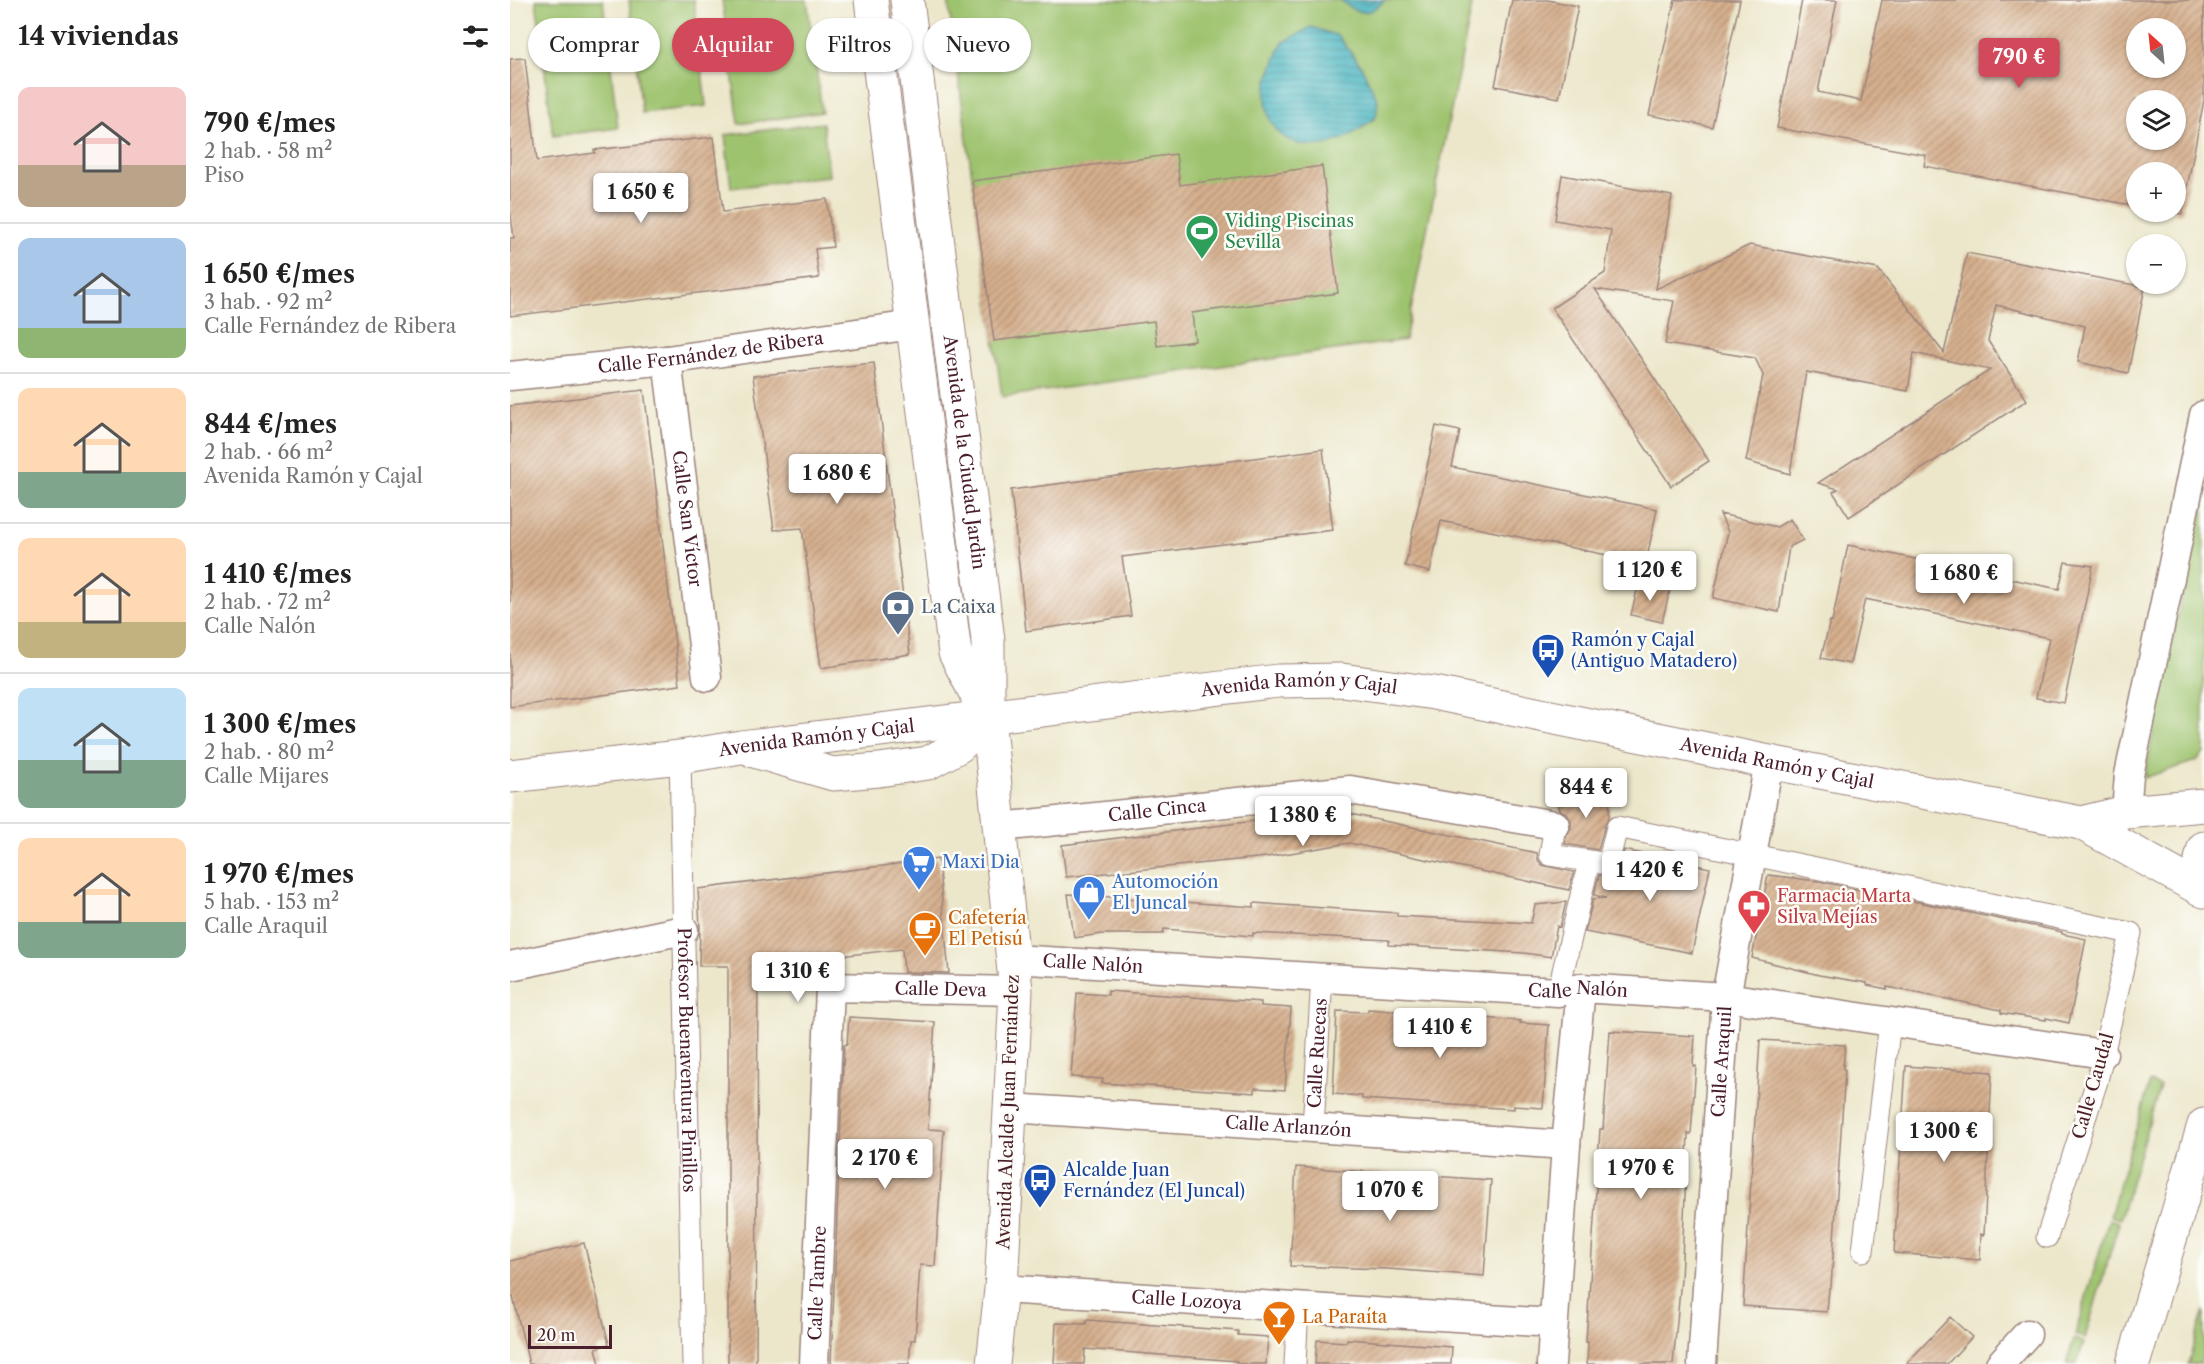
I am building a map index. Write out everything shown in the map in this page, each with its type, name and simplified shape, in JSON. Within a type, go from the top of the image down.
[{"type":"main road","name":"Avenida de la Ciudad Jardin","points":[[871,0],[955,653],[988,717]]},
{"type":"main road","name":"Avenida de la Ciudad Jardin","points":[[907,0],[988,640],[988,717]]},
{"type":"main road","name":"Avenida Ramón y Cajal","points":[[510,776],[680,757],[741,747],[1278,681],[1342,681],[1434,693],[2081,823]]},
{"type":"main road","name":"Avenida Alcalde Juan Fernández","points":[[988,717],[1016,991],[1001,1288],[993,1364]]},
{"type":"main road","points":[[2081,823],[2126,812],[2204,805]]},
{"type":"main road","points":[[2081,823],[2204,891]]},
{"type":"main road","points":[[2204,848],[2201,860],[2204,881]]},
{"type":"main road","points":[[2133,1364],[2204,1125]]},
{"type":"street","name":"Calle Fernández de Ribera","points":[[510,376],[667,360],[913,325]]},
{"type":"street","name":"Calle San Víctor","points":[[667,360],[707,678]]},
{"type":"street","points":[[2126,812],[2131,769],[2204,415]]},
{"type":"street","name":"Profesor Buenaventura Pinillos","points":[[680,757],[693,1364]]},
{"type":"street","name":"Calle Araquil","points":[[1702,1364],[1726,997],[1769,762]]},
{"type":"street","name":"Calle Cinca","points":[[1000,826],[1350,790],[1555,825]]},
{"type":"street","points":[[1555,825],[1550,855],[1589,862],[1608,864],[1617,827],[1753,854]]},
{"type":"street","name":"Calle Caudal","points":[[1753,854],[2131,933],[2097,1081],[2047,1237]]},
{"type":"street","points":[[1551,1364],[1566,1145],[1570,990],[1589,862]]},
{"type":"street","points":[[510,966],[684,930]]},
{"type":"street","name":"Calle Nalón","points":[[1013,959],[1726,997],[2103,1054]]},
{"type":"street","name":"Calle Ruecas","points":[[1313,1128],[1322,977]]},
{"type":"street","name":"Calle Deva","points":[[830,987],[1016,991]]},
{"type":"street","name":"Calle Tambre","points":[[814,1364],[830,987]]},
{"type":"street","points":[[1863,1251],[1890,1022]]},
{"type":"street","name":"Calle Arlanzón","points":[[1011,1108],[1566,1145]]},
{"type":"street","name":"Calle Lozoya","points":[[1001,1288],[1553,1323]]},
{"type":"street","points":[[1295,1364],[1298,1307]]},
{"type":"street","points":[[2000,1364],[2027,1334]]},
{"type":"green space","points":[[536,0],[603,0],[605,18],[538,18]]},
{"type":"green space","points":[[629,0],[694,0],[696,18],[672,18],[672,72],[702,72],[706,106],[642,113],[637,72],[660,72],[660,18],[631,18]]},
{"type":"green space","points":[[722,0],[807,0],[809,18],[806,18],[806,72],[817,72],[822,112],[739,124],[732,72],[794,72],[794,18],[724,18]]},
{"type":"green space","name":"Viding Piscinas Sevilla","points":[[948,0],[1341,0],[1353,9],[1363,12],[1374,9],[1385,0],[1473,0],[1405,340],[1002,397],[958,72],[1031,72],[1031,18],[950,18]],"holes":[[[1361,66],[1378,101],[1376,117],[1362,128],[1341,139]]]},
{"type":"green space","points":[[545,72],[611,72],[618,128],[553,136]]},
{"type":"green space","points":[[823,123],[829,176],[731,188],[725,135]]},
{"type":"green space","points":[[2204,490],[2204,753],[2196,761],[2144,778]]},
{"type":"green space","points":[[2150,1082],[2160,1086],[2120,1219],[2110,1216]]},
{"type":"green space","points":[[2109,1219],[2119,1223],[2085,1338],[2075,1335]]},
{"type":"green space","points":[[2204,1310],[2204,1352],[2200,1364],[2188,1364]]},
{"type":"green space","points":[[2074,1339],[2084,1342],[2077,1364],[2066,1364]]},
{"type":"water","points":[[1341,0],[1385,0],[1374,9],[1363,12],[1352,9]]},
{"type":"water","points":[[1311,27],[1338,36],[1361,66],[1378,101],[1376,117],[1345,138],[1323,145],[1300,144],[1282,135],[1270,119],[1267,108],[1268,82],[1282,43]]},
{"type":"building","points":[[1512,0],[1548,0],[1578,6],[1559,98],[1495,86]]},
{"type":"building","points":[[1675,0],[1740,0],[1712,127],[1649,115]]},
{"type":"building","points":[[1802,0],[1837,0],[1818,92],[1861,101],[1882,0],[2204,0],[2204,100],[2186,193],[2186,162],[2126,162],[2126,204],[1924,166],[1926,155],[1777,128]]},
{"type":"building","points":[[525,58],[537,161],[595,153],[594,150],[714,137],[723,212],[827,199],[833,247],[815,249],[819,278],[510,316],[510,238],[514,238],[510,209],[510,59]]},
{"type":"building","points":[[1176,154],[1180,185],[1322,166],[1338,293],[1192,313],[1195,341],[1157,346],[1154,321],[994,341],[972,181]]},
{"type":"building","points":[[1562,175],[1672,196],[1656,289],[1750,245],[1878,269],[1944,353],[1967,253],[2126,283],[2126,294],[2144,294],[2128,373],[2078,362],[2085,326],[1996,305],[1988,341],[2027,400],[1849,517],[1833,492],[1838,489],[1818,483],[1990,370],[1914,353],[1908,391],[1806,372],[1790,474],[1746,461],[1763,375],[1755,358],[1665,344],[1674,301],[1595,289],[1709,461],[1671,486],[1552,308],[1605,273],[1611,230],[1555,220]]},
{"type":"building","points":[[874,363],[910,654],[821,668],[802,528],[774,530],[753,376]]},
{"type":"building","points":[[644,390],[680,685],[510,707],[510,406]]},
{"type":"building","points":[[1436,426],[1460,431],[1452,467],[1657,509],[1646,563],[1441,521],[1430,572],[1405,566]]},
{"type":"building","points":[[1323,449],[1333,530],[1122,557],[1131,616],[1026,631],[1011,490]]},
{"type":"building","points":[[1720,514],[1777,527],[1790,519],[1803,540],[1789,547],[1779,612],[1713,598],[1728,532]]},
{"type":"building","points":[[1848,545],[2059,589],[2065,562],[2093,566],[2064,703],[2036,698],[2049,638],[1865,599],[1850,664],[1821,658],[1830,621],[1832,622]]},
{"type":"building","points":[[1639,582],[1670,590],[1662,622],[1631,615]]},
{"type":"building","points":[[1560,796],[1610,796],[1609,817],[1598,850],[1565,844],[1571,828],[1571,820],[1559,809]]},
{"type":"building","points":[[1336,811],[1537,853],[1542,865],[1574,872],[1569,890],[1349,843],[1267,857],[1066,877],[1062,845]]},
{"type":"building","points":[[1624,850],[1710,868],[1692,953],[1585,932],[1593,899],[1606,898],[1594,895],[1599,875],[1612,876],[1617,873]]},
{"type":"building","points":[[938,859],[949,973],[904,972],[902,949],[758,965],[756,1364],[728,1364],[728,966],[699,966],[698,889]]},
{"type":"building","points":[[1768,875],[1817,881],[2086,939],[2069,1023],[2001,1013],[2001,1010],[1819,975],[1752,958]]},
{"type":"building","points":[[1068,894],[1254,907],[1254,903],[1397,913],[1397,916],[1531,923],[1535,905],[1566,902],[1560,927],[1557,926],[1551,957],[1524,953],[1389,945],[1389,940],[1253,933],[1253,936],[1164,929],[1163,934],[1102,934],[1074,938]]},
{"type":"building","points":[[1108,991],[1261,1002],[1261,1006],[1291,1008],[1285,1090],[1255,1088],[1255,1093],[1102,1083],[1103,1079],[1071,1077],[1077,993],[1108,995]]},
{"type":"building","points":[[1368,1009],[1549,1025],[1543,1108],[1514,1106],[1514,1109],[1362,1099],[1362,1096],[1333,1094],[1337,1011],[1368,1012]]},
{"type":"building","points":[[849,1017],[935,1022],[928,1129],[944,1130],[935,1266],[920,1265],[915,1340],[911,1340],[909,1364],[831,1364],[844,1045],[847,1044]]},
{"type":"building","points":[[1610,1031],[1695,1036],[1693,1066],[1696,1066],[1691,1134],[1688,1134],[1681,1279],[1673,1364],[1587,1364],[1588,1342],[1586,1342],[1600,1129],[1603,1129]]},
{"type":"building","points":[[1760,1040],[1845,1045],[1831,1287],[1829,1288],[1827,1312],[1743,1306]]},
{"type":"building","points":[[1906,1066],[1992,1072],[1984,1235],[1981,1234],[1980,1260],[1894,1253]]},
{"type":"building","points":[[1296,1167],[1491,1180],[1484,1276],[1387,1269],[1290,1266]]},
{"type":"building","points":[[584,1243],[609,1344],[596,1348],[600,1364],[529,1364],[513,1297],[510,1298],[510,1261]]},
{"type":"building","points":[[1950,1317],[1972,1337],[1947,1364],[1906,1364]]},
{"type":"building","points":[[1087,1320],[1238,1331],[1238,1335],[1268,1337],[1266,1364],[1236,1364],[1237,1361],[1085,1349],[1084,1364],[1054,1364],[1056,1323],[1086,1324]]},
{"type":"building","points":[[1347,1339],[1452,1347],[1451,1364],[1315,1364],[1317,1340],[1346,1342]]},
{"type":"place","name":"Viding Piscinas Sevilla","points":[[1202,260]]},
{"type":"place","name":"La Caixa","points":[[898,636]]},
{"type":"place","name":"Ramón y Cajal (Antiguo Matadero)","points":[[1548,679]]},
{"type":"place","name":"Maxi Dia","points":[[919,891]]},
{"type":"place","name":"Automoción El Juncal","points":[[1089,921]]},
{"type":"place","name":"Farmacia Marta Silva Mejías","points":[[1754,935]]},
{"type":"place","name":"Cafetería El Petisú","points":[[925,957]]},
{"type":"place","name":"Alcalde Juan Fernández (El Juncal)","points":[[1040,1209]]},
{"type":"place","name":"La Paraíta","points":[[1279,1346]]}]
